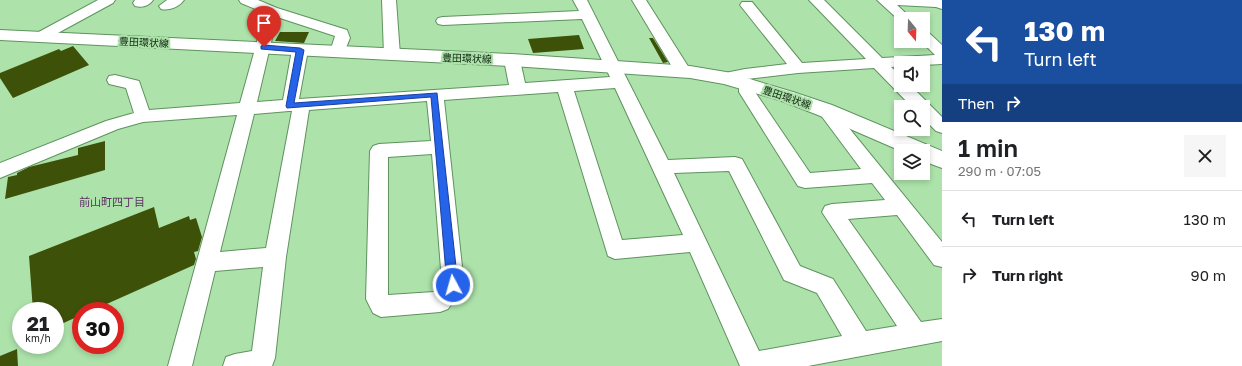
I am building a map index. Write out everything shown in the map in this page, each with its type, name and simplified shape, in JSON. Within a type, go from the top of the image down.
[{"type":"main road","name":"豊田環状線","points":[[0,35],[512,60],[616,74],[683,71],[726,78],[747,84],[825,110],[904,144]]},
{"type":"main road","name":"豊田環状線","points":[[930,155],[942,160]]},
{"type":"street","points":[[40,37],[108,0]]},
{"type":"street","points":[[246,0],[272,11],[342,33],[343,38],[338,52]]},
{"type":"street","points":[[389,0],[392,55]]},
{"type":"street","points":[[580,0],[662,167],[752,365],[942,330]]},
{"type":"street","points":[[639,0],[683,71]]},
{"type":"street","points":[[816,0],[916,100]]},
{"type":"street","points":[[885,0],[942,5]]},
{"type":"street","points":[[885,0],[898,12]]},
{"type":"street","points":[[747,5],[798,68]]},
{"type":"street","points":[[180,366],[248,109],[272,11]]},
{"type":"street","points":[[443,21],[587,16]]},
{"type":"street","points":[[930,43],[942,58]]},
{"type":"street","points":[[235,366],[255,364],[263,358],[295,105],[300,50]]},
{"type":"street","points":[[726,78],[745,74],[798,68],[942,58]]},
{"type":"street","points":[[512,60],[518,89]]},
{"type":"street","points":[[0,171],[112,125],[142,116],[564,86],[616,74]]},
{"type":"street","points":[[115,80],[133,85],[142,116]]},
{"type":"street","points":[[747,84],[747,92],[805,181],[876,175]]},
{"type":"street","points":[[564,86],[615,250],[697,243]]},
{"type":"street","points":[[435,94],[453,285],[440,302],[382,306],[377,299],[379,151],[439,148]]},
{"type":"street","points":[[825,110],[942,258]]},
{"type":"street","points":[[930,114],[942,127]]},
{"type":"street","points":[[662,167],[734,164],[792,273],[824,286],[860,344]]},
{"type":"street","points":[[901,207],[832,212],[916,335]]},
{"type":"street","points":[[208,262],[275,256]]},
{"type":"building","points":[[280,32],[309,32],[304,43],[275,41]]},
{"type":"building","points":[[579,35],[584,49],[533,53],[528,39]]},
{"type":"building","points":[[649,38],[653,38],[668,62],[663,63]]},
{"type":"building","points":[[73,46],[89,65],[13,98],[0,78],[0,73],[59,49],[61,51]]},
{"type":"building","points":[[105,141],[105,170],[5,199],[8,177],[17,175],[17,173],[29,167],[78,155],[78,148]]},
{"type":"building","points":[[154,207],[159,228],[189,216],[190,220],[196,218],[202,237],[198,251],[194,252],[196,259],[194,265],[111,302],[72,302],[72,319],[64,323],[64,302],[32,302],[29,256]]},
{"type":"building","points":[[12,351],[12,354],[17,354],[18,366],[0,366],[0,356]]},
{"type":"district","name":"前山町四丁目","points":[[112,202]]},
{"type":"route","points":[[264,47],[300,50],[290,106],[435,94],[453,285]]}]
